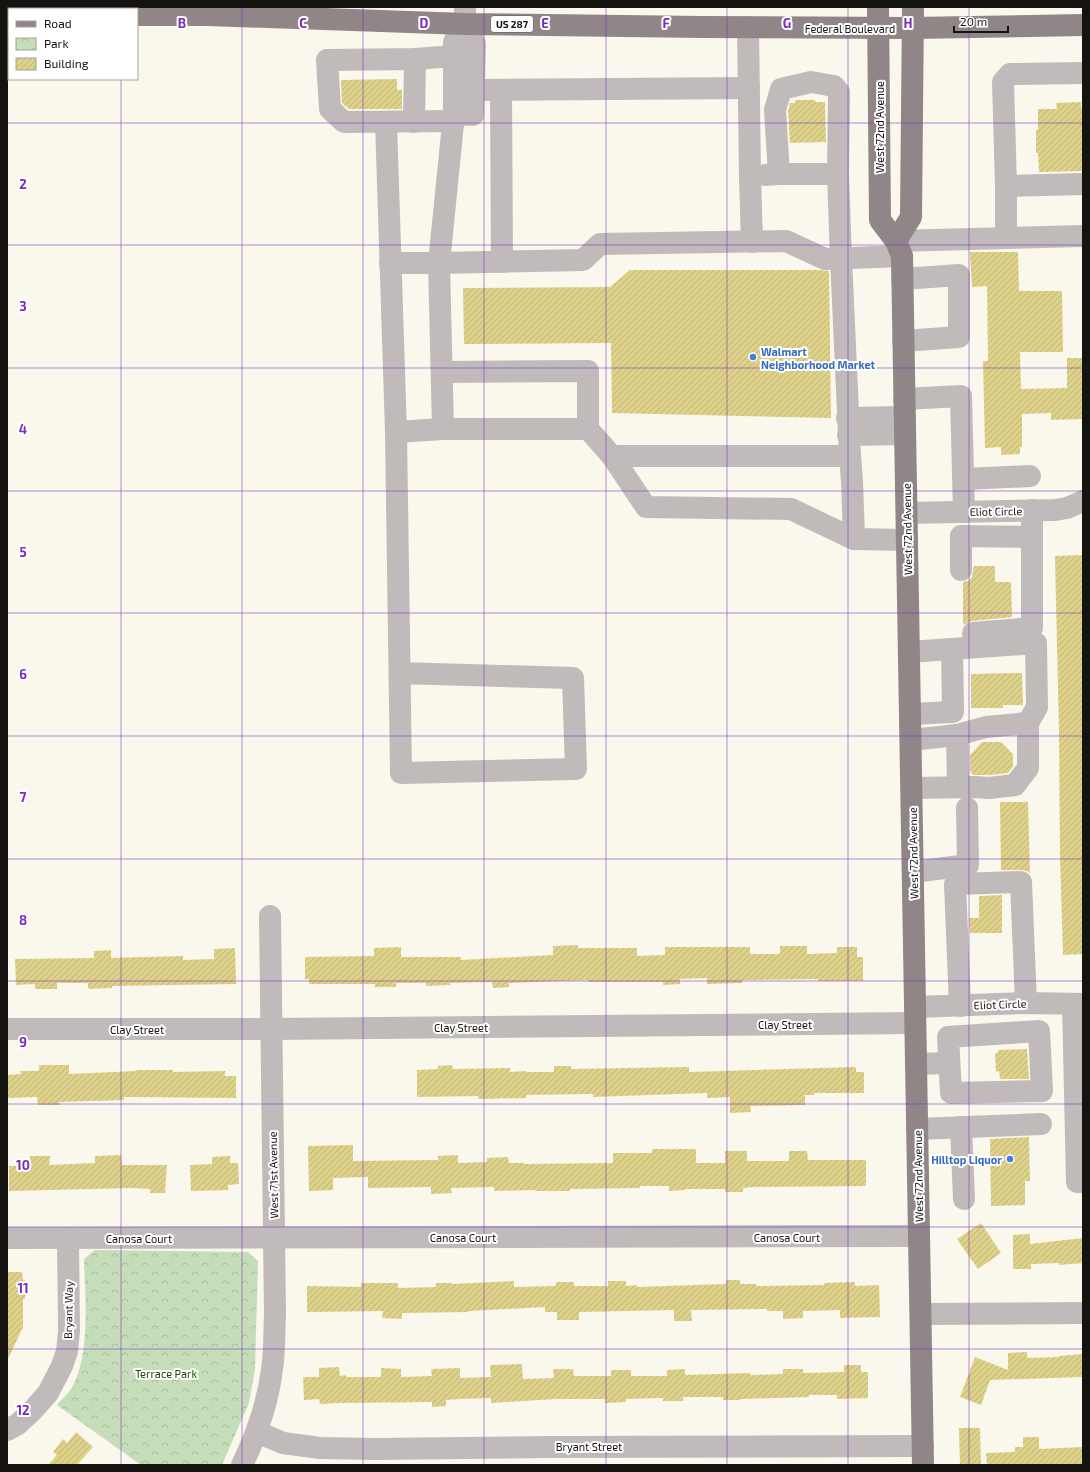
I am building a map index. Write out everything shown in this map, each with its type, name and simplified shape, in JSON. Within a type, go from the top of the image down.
[{"type":"main road","points":[[559,24],[580,7]]},
{"type":"main road","name":"Federal Boulevard","points":[[138,15],[465,15],[559,24],[748,27],[878,18],[1083,25]]},
{"type":"main road","name":"West 72nd Avenue","points":[[878,18],[880,220],[899,248],[902,279],[923,1455]]},
{"type":"main road","points":[[899,248],[911,217],[913,18]]},
{"type":"street","points":[[444,429],[439,263],[460,117],[454,49],[465,15]]},
{"type":"street","points":[[460,117],[474,90],[475,44],[465,15]]},
{"type":"street","points":[[748,27],[752,242]]},
{"type":"street","points":[[454,49],[415,59],[327,60],[330,109],[344,122],[414,122],[460,117]]},
{"type":"street","points":[[414,122],[415,59]]},
{"type":"street","points":[[1006,238],[1004,82],[1010,74],[1083,73]]},
{"type":"street","points":[[779,174],[775,110],[781,90],[811,82],[834,86],[838,92],[840,258],[854,539]]},
{"type":"street","points":[[474,90],[749,88]]},
{"type":"street","points":[[501,90],[502,262]]},
{"type":"street","points":[[386,122],[396,432],[400,673],[402,773],[576,769],[573,678],[400,673]]},
{"type":"street","points":[[750,177],[779,174],[838,174]]},
{"type":"street","points":[[1006,186],[1083,184]]},
{"type":"street","points":[[390,262],[439,263],[584,260],[600,244],[752,242],[786,242],[825,259],[840,258],[899,248],[1006,238],[1083,236]]},
{"type":"street","points":[[902,279],[958,275],[959,337],[903,341]]},
{"type":"street","points":[[442,372],[588,371],[588,429],[612,456],[646,507],[791,509],[854,539],[907,540]]},
{"type":"street","points":[[848,426],[904,416],[961,396],[964,512]]},
{"type":"street","points":[[396,432],[444,429],[588,429]]},
{"type":"street","points":[[612,456],[850,456]]},
{"type":"street","points":[[964,479],[1030,476]]},
{"type":"street","name":"Eliot Circle","points":[[906,513],[1067,508],[1083,501]]},
{"type":"street","points":[[909,645],[1032,628],[1032,510]]},
{"type":"street","points":[[961,570],[961,536],[1032,537]]},
{"type":"street","points":[[909,645],[952,649],[1036,643],[1037,707],[1028,723],[1028,768],[1015,785],[989,788],[912,788]]},
{"type":"street","points":[[910,714],[953,712],[952,649]]},
{"type":"street","points":[[911,740],[957,735],[986,727],[1028,723]]},
{"type":"street","points":[[957,735],[958,787]]},
{"type":"street","points":[[913,872],[968,865],[967,808]]},
{"type":"street","points":[[960,1006],[955,884],[992,882],[1021,882],[1026,1003]]},
{"type":"street","name":"West 71st Avenue","points":[[242,1465],[257,1432],[266,1407],[272,1368],[275,1314],[270,916]]},
{"type":"street","name":"Eliot Circle","points":[[916,1015],[960,1006],[1026,1003],[1078,1004]]},
{"type":"street","points":[[1078,1004],[1077,1182],[1083,1182]]},
{"type":"street","name":"Clay Street","points":[[7,1029],[271,1029],[916,1015]]},
{"type":"street","points":[[1039,1032],[1042,1091],[951,1093],[949,1063],[948,1037],[1039,1032]]},
{"type":"street","points":[[916,1064],[949,1063]]},
{"type":"street","points":[[917,1128],[1041,1124]]},
{"type":"street","points":[[961,1127],[964,1199]]},
{"type":"street","name":"Canosa Court","points":[[7,1238],[919,1236]]},
{"type":"street","name":"Bryant Way","points":[[7,1430],[18,1424],[48,1393],[62,1366],[69,1331],[68,1238]]},
{"type":"street","points":[[921,1314],[1083,1313]]},
{"type":"street","name":"Bryant Street","points":[[257,1432],[283,1443],[299,1446],[328,1448],[923,1455]]},
{"type":"green space","name":"Terrace Park","points":[[95,1250],[248,1252],[258,1261],[255,1369],[249,1403],[222,1465],[141,1465],[57,1405],[71,1389],[82,1360],[86,1308],[84,1259]]},
{"type":"building","points":[[397,79],[397,90],[402,90],[402,109],[349,109],[342,103],[341,80]]},
{"type":"building","points":[[795,100],[815,100],[815,102],[825,102],[826,142],[790,143],[788,111],[790,103],[795,103]]},
{"type":"building","points":[[1081,102],[1081,108],[1083,108],[1083,171],[1039,172],[1038,153],[1036,153],[1038,109],[1057,109],[1056,103]]},
{"type":"building","points":[[970,252],[1018,252],[1019,291],[1062,291],[1063,352],[1020,352],[1021,389],[1067,388],[1067,358],[1083,358],[1083,419],[1051,420],[1051,413],[1022,414],[1022,447],[1020,447],[1020,454],[1001,455],[1001,447],[985,448],[983,361],[988,361],[987,286],[972,287]]},
{"type":"building","points":[[630,270],[829,271],[831,418],[612,413],[611,343],[464,344],[463,288],[610,287]]},
{"type":"building","points":[[1083,555],[1083,954],[1063,955],[1055,556]]},
{"type":"building","points":[[974,566],[995,566],[995,582],[1011,582],[1012,617],[972,621],[963,625],[963,582],[968,581],[972,577]]},
{"type":"building","points":[[1022,673],[1023,705],[1003,705],[1003,708],[971,708],[971,674]]},
{"type":"building","points":[[982,742],[1001,742],[1013,754],[1013,767],[1008,773],[973,775],[970,771],[970,755]]},
{"type":"building","points":[[1000,802],[1028,802],[1030,873],[1021,870],[1001,870]]},
{"type":"building","points":[[1002,895],[1002,933],[970,933],[969,918],[979,918],[979,896]]},
{"type":"building","points":[[578,945],[578,948],[637,948],[637,956],[665,955],[665,947],[750,947],[750,954],[780,954],[780,946],[807,946],[807,954],[837,953],[837,947],[857,947],[857,957],[863,957],[863,981],[818,981],[818,979],[742,980],[742,983],[707,984],[707,978],[680,979],[680,984],[663,985],[663,982],[588,982],[588,980],[509,983],[509,987],[493,988],[492,982],[450,983],[450,985],[426,986],[426,983],[396,983],[396,987],[375,987],[375,984],[309,984],[309,979],[305,979],[305,957],[374,956],[374,948],[401,947],[401,957],[461,957],[461,960],[553,955],[553,946]]},
{"type":"building","points":[[235,948],[236,984],[112,986],[112,988],[88,989],[88,983],[57,983],[57,989],[35,989],[35,984],[16,985],[15,959],[94,958],[94,951],[111,950],[111,958],[183,956],[183,960],[214,959],[214,949]]},
{"type":"building","points":[[1027,1049],[1029,1079],[1000,1079],[999,1071],[996,1072],[995,1053],[998,1053],[998,1050]]},
{"type":"building","points":[[39,1065],[69,1065],[69,1074],[136,1070],[173,1070],[173,1072],[225,1071],[225,1076],[236,1076],[236,1098],[124,1097],[124,1100],[59,1102],[60,1105],[38,1105],[37,1097],[7,1098],[7,1075],[21,1074],[20,1071],[39,1071]]},
{"type":"building","points":[[452,1065],[453,1069],[510,1068],[510,1072],[554,1072],[554,1066],[571,1066],[571,1069],[689,1067],[689,1072],[856,1067],[856,1072],[864,1072],[864,1093],[814,1093],[814,1095],[805,1095],[805,1105],[750,1106],[751,1112],[730,1113],[730,1097],[707,1098],[707,1093],[593,1097],[593,1094],[526,1095],[526,1098],[479,1099],[478,1096],[417,1097],[417,1070],[438,1069],[438,1066]]},
{"type":"building","name":"Hilltop Liquor","points":[[1029,1137],[1030,1181],[1025,1181],[1025,1205],[991,1206],[990,1139]]},
{"type":"building","points":[[353,1145],[353,1161],[438,1160],[438,1156],[458,1155],[458,1163],[487,1162],[487,1158],[508,1157],[509,1163],[524,1164],[613,1163],[613,1153],[652,1153],[652,1149],[696,1149],[696,1163],[725,1163],[725,1151],[747,1151],[747,1161],[789,1161],[789,1151],[807,1151],[808,1160],[866,1160],[866,1186],[753,1187],[743,1188],[743,1192],[725,1192],[725,1189],[685,1189],[669,1191],[669,1186],[570,1189],[570,1191],[494,1191],[494,1187],[451,1188],[452,1193],[431,1194],[431,1187],[368,1188],[368,1177],[333,1178],[333,1190],[309,1191],[308,1146]]},
{"type":"building","points":[[121,1155],[122,1165],[167,1165],[165,1193],[150,1193],[150,1189],[132,1188],[9,1191],[9,1166],[31,1166],[30,1156],[50,1156],[49,1165],[95,1163],[95,1156]]},
{"type":"building","points":[[230,1156],[230,1163],[238,1163],[239,1184],[228,1185],[228,1190],[191,1191],[190,1165],[212,1164],[212,1157]]},
{"type":"building","points":[[981,1223],[1001,1253],[978,1269],[957,1239]]},
{"type":"building","points":[[1030,1234],[1030,1244],[1083,1238],[1083,1263],[1059,1265],[1059,1263],[1031,1264],[1031,1269],[1013,1269],[1013,1235]]},
{"type":"building","points":[[7,1272],[22,1272],[23,1280],[25,1280],[25,1299],[23,1299],[23,1327],[7,1361]]},
{"type":"building","points":[[726,1280],[740,1280],[740,1284],[756,1284],[756,1286],[824,1285],[824,1283],[855,1282],[855,1286],[879,1285],[880,1317],[840,1318],[840,1310],[803,1311],[803,1318],[783,1319],[783,1311],[767,1311],[767,1309],[691,1310],[692,1321],[674,1321],[674,1310],[579,1312],[579,1320],[557,1320],[557,1312],[545,1312],[545,1307],[469,1312],[402,1313],[402,1319],[382,1318],[383,1311],[307,1312],[307,1286],[361,1287],[361,1283],[398,1283],[398,1288],[436,1287],[436,1283],[452,1284],[514,1281],[514,1287],[556,1286],[556,1282],[574,1282],[574,1286],[608,1286],[608,1281],[626,1281],[626,1286],[637,1285],[637,1287],[726,1284]]},
{"type":"building","points":[[1027,1352],[1027,1358],[1059,1357],[1083,1354],[1083,1377],[990,1380],[981,1405],[960,1397],[975,1357],[1008,1370],[1008,1353]]},
{"type":"building","points":[[522,1364],[523,1379],[554,1378],[553,1369],[573,1369],[574,1376],[611,1376],[611,1370],[631,1370],[631,1376],[667,1376],[667,1370],[685,1369],[685,1375],[750,1373],[750,1375],[783,1374],[783,1369],[803,1369],[803,1373],[844,1372],[844,1365],[861,1365],[861,1372],[868,1372],[868,1398],[837,1399],[837,1395],[809,1395],[809,1397],[741,1400],[723,1400],[723,1397],[683,1397],[683,1401],[663,1401],[663,1398],[626,1399],[626,1402],[605,1403],[605,1399],[555,1399],[491,1403],[491,1398],[446,1400],[446,1406],[432,1407],[432,1402],[320,1404],[319,1399],[304,1400],[303,1377],[319,1377],[319,1368],[339,1367],[340,1376],[346,1375],[346,1377],[381,1377],[381,1368],[401,1369],[401,1377],[432,1376],[431,1369],[460,1368],[460,1378],[491,1377],[490,1365]]},
{"type":"building","points":[[959,1428],[980,1428],[981,1465],[960,1465]]},
{"type":"building","points":[[76,1432],[93,1447],[77,1465],[48,1465],[57,1455],[53,1452],[63,1439],[67,1443]]},
{"type":"building","points":[[1023,1437],[1039,1437],[1039,1449],[1083,1447],[1083,1465],[987,1465],[986,1453],[1015,1452],[1015,1447],[1023,1447]]},
{"type":"place","name":"Walmart Neighborhood Market","points":[[753,357]]},
{"type":"place","name":"Hilltop Liquor","points":[[1010,1159]]}]
